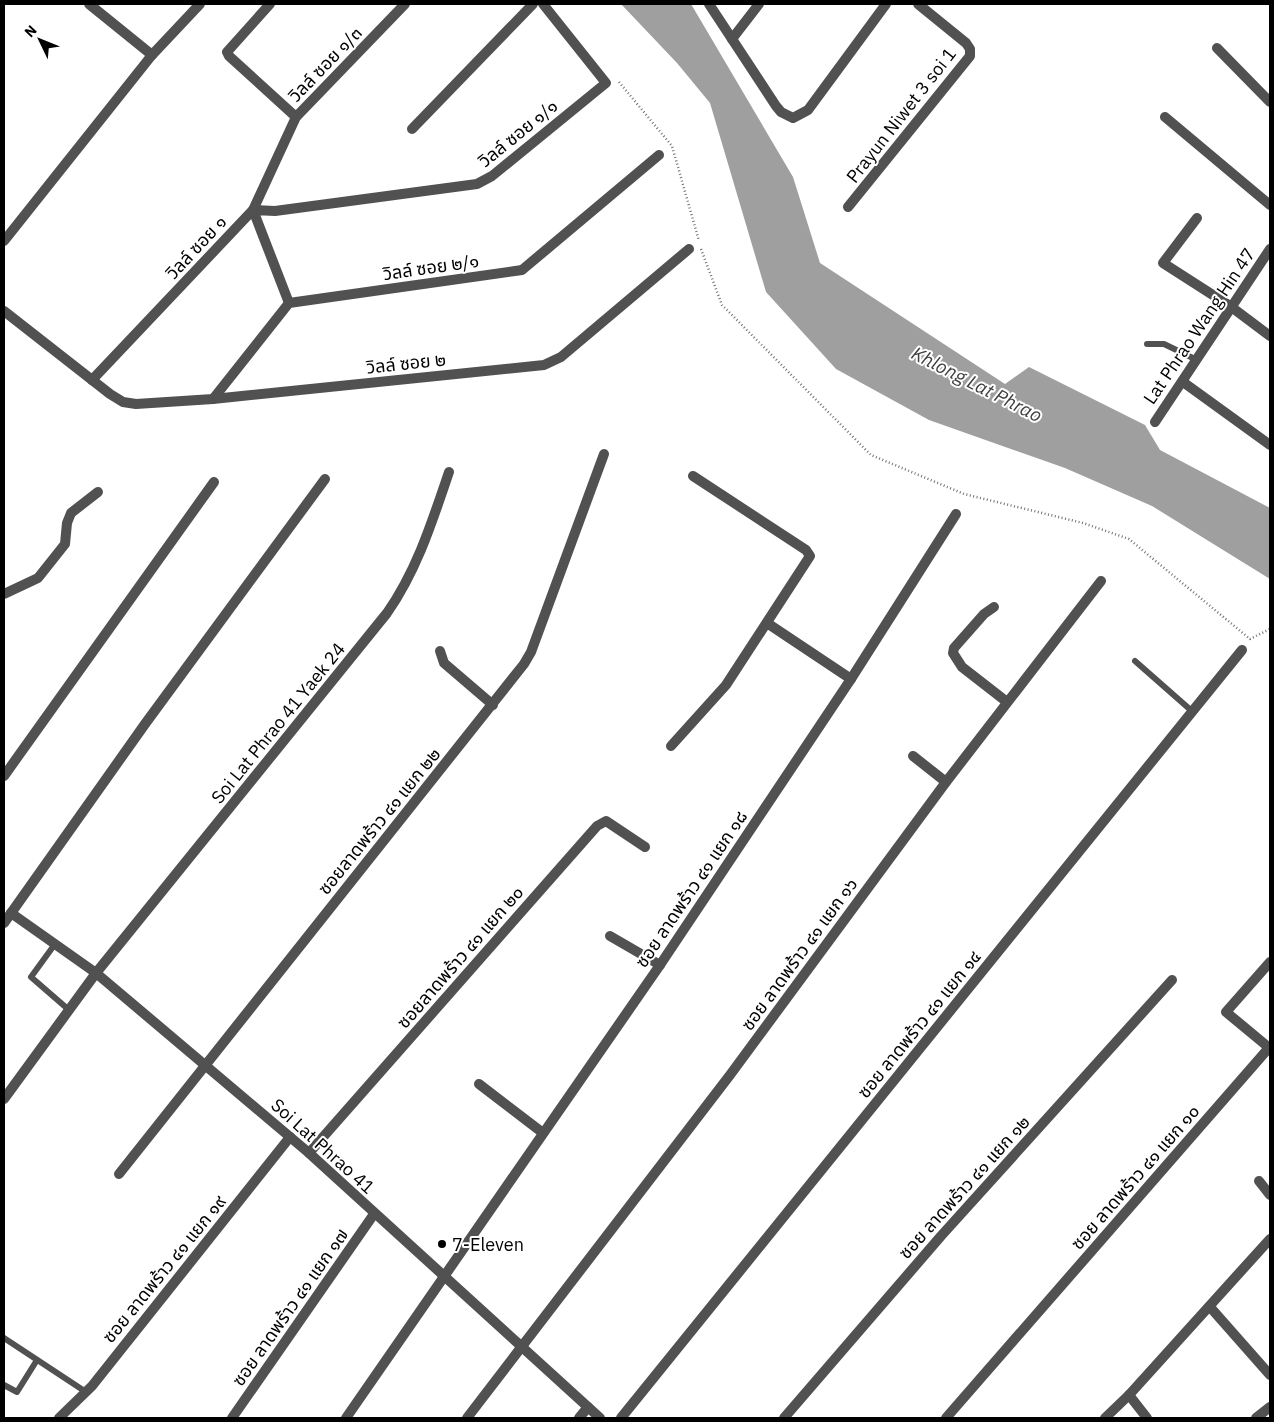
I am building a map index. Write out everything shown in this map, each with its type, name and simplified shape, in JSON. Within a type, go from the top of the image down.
[{"type":"street","points":[[89,4],[152,55]]},
{"type":"street","points":[[4,241],[152,55],[200,4]]},
{"type":"street","name":"วิลล์ ซอย ๑/๓","points":[[270,4],[227,52],[228,56],[296,117],[404,4]]},
{"type":"street","points":[[412,129],[533,4]]},
{"type":"street","name":"วิลล์ ซอย ๑/๑","points":[[253,210],[274,211],[477,184],[492,176],[606,83],[543,4]]},
{"type":"street","points":[[709,4],[776,106],[781,112],[793,118],[808,110],[886,4]]},
{"type":"street","points":[[732,39],[759,4]]},
{"type":"street","name":"Prayun Niwet 3 soi 1","points":[[848,207],[970,56],[970,50],[966,43],[918,4]]},
{"type":"street","points":[[1216,48],[1270,102]]},
{"type":"street","name":"วิลล์ ซอย ๑","points":[[92,380],[253,210],[296,117]]},
{"type":"street","points":[[1165,117],[1270,205]]},
{"type":"street","name":"วิลล์ ซอย ๒/๑","points":[[288,302],[522,270],[659,155]]},
{"type":"street","points":[[213,399],[288,302],[253,210]]},
{"type":"street","points":[[1197,218],[1163,263],[1230,306],[1270,336]]},
{"type":"street","name":"วิลล์ ซอย ๒","points":[[4,310],[92,380],[124,402],[136,404],[213,399],[553,362],[689,249]]},
{"type":"street","name":"Lat Phrao Wang Hin 47","points":[[1155,422],[1183,382],[1230,306],[1270,249]]},
{"type":"street","points":[[1183,382],[1270,445]]},
{"type":"street","name":"ซอยลาดพร้าว ๔๑ แยก ๒๒","points":[[119,1174],[204,1064],[493,705],[531,652],[604,454]]},
{"type":"street","name":"Soi Lat Phrao 41 Yaek 24","points":[[4,1099],[96,973],[387,613],[405,587],[420,554],[449,472]]},
{"type":"street","points":[[671,746],[726,685],[809,558],[809,553],[693,476]]},
{"type":"street","points":[[4,923],[145,724],[325,479]]},
{"type":"street","points":[[4,776],[214,482]]},
{"type":"street","points":[[4,594],[38,578],[65,544],[67,523],[71,513],[98,492]]},
{"type":"street","name":"ซอย ลาดพร้าว ๔๑ แยก ๑๘","points":[[346,1418],[660,965],[851,680],[956,514]]},
{"type":"street","name":"ซอย ลาดพร้าว ๔๑ แยก ๑๖","points":[[466,1418],[730,1075],[946,782],[1101,581]]},
{"type":"street","points":[[994,607],[984,614],[954,648],[953,653],[962,667],[1007,702]]},
{"type":"street","points":[[767,623],[851,680]]},
{"type":"street","name":"ซอย ลาดพร้าว ๔๑ แยก ๑๔","points":[[621,1418],[1242,650]]},
{"type":"street","points":[[440,651],[444,662],[493,705]]},
{"type":"street","points":[[913,756],[946,782]]},
{"type":"street","name":"ซอยลาดพร้าว ๔๑ แยก ๒๐","points":[[309,1153],[597,826],[606,821],[645,847]]},
{"type":"street","name":"Soi Lat Phrao 41","points":[[11,913],[96,973],[309,1153],[600,1418]]},
{"type":"street","points":[[610,936],[660,965]]},
{"type":"street","name":"ซอย ลาดพร้าว ๔๑ แยก ๑๐","points":[[946,1418],[1267,1050],[1267,1046],[1226,1012],[1270,962]]},
{"type":"street","name":"ซอย ลาดพร้าว ๔๑ แยก ๑๒","points":[[784,1418],[941,1236],[1172,980]]},
{"type":"street","points":[[479,1084],[543,1133]]},
{"type":"street","name":"ซอย ลาดพร้าว ๔๑ แยก ๑๙","points":[[59,1418],[86,1392],[290,1137]]},
{"type":"street","points":[[1259,1181],[1270,1195]]},
{"type":"street","name":"ซอย ลาดพร้าว ๔๑ แยก ๑๗","points":[[232,1418],[374,1214]]},
{"type":"street","points":[[1105,1418],[1129,1395],[1270,1240]]},
{"type":"street","points":[[1210,1307],[1270,1376]]},
{"type":"street","points":[[1129,1395],[1147,1418]]},
{"type":"street","points":[[579,1418],[588,1407]]},
{"type":"street","points":[[1256,1418],[1270,1407]]},
{"type":"lane","points":[[1147,344],[1164,344],[1197,360]]},
{"type":"lane","points":[[1135,661],[1193,712]]},
{"type":"lane","points":[[55,944],[31,977],[69,1010]]},
{"type":"lane","points":[[4,1338],[86,1392]]},
{"type":"lane","points":[[4,1385],[17,1392],[37,1360]]},
{"type":"path","points":[[619,82],[672,146],[701,248],[722,305],[871,456],[964,494],[1083,523],[1129,539],[1250,639],[1270,629]]},
{"type":"water","name":"Khlong Lat Phrao","points":[[621,4],[691,4],[793,177],[820,263],[1005,384],[1029,367],[1145,425],[1160,450],[1270,508],[1270,579],[1152,506],[1065,468],[929,420],[836,369],[766,292],[710,103],[677,63]]},
{"type":"place","name":"7-Eleven","points":[[442,1244]]}]
